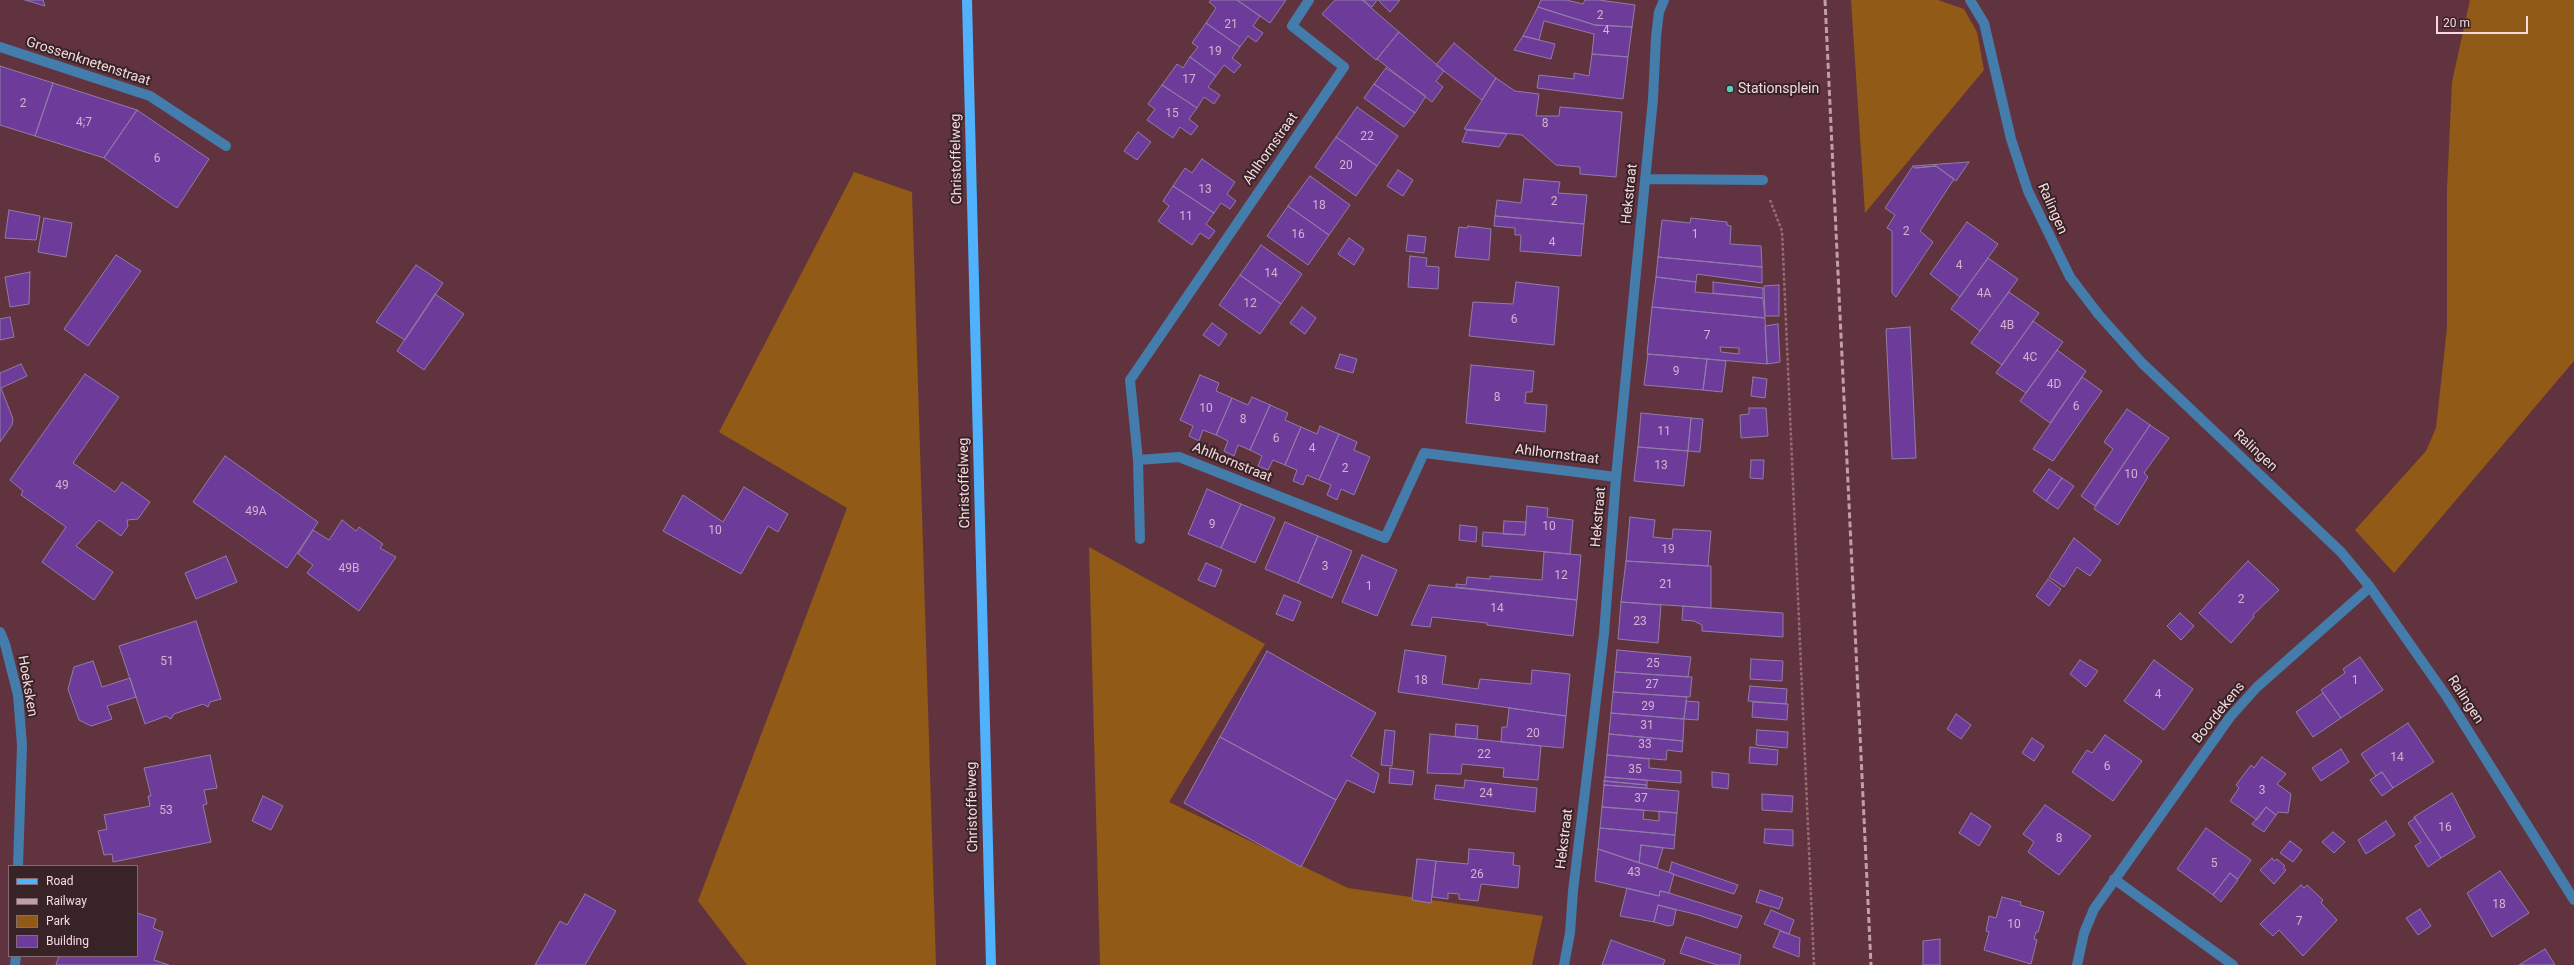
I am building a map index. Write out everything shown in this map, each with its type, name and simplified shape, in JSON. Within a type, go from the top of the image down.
[{"type":"main road","name":"Christoffelweg","points":[[967,0],[991,965]]},
{"type":"street","name":"Ahlhornstraat","points":[[1309,0],[1292,26],[1344,67],[1130,380],[1138,460],[1180,456],[1385,538],[1424,453],[1616,477]]},
{"type":"street","name":"Hekstraat","points":[[1564,965],[1570,933],[1604,634],[1616,477],[1654,99],[1656,37],[1659,12],[1664,0]]},
{"type":"street","name":"Ralingen","points":[[1970,0],[1984,23],[2011,139],[2028,191],[2070,277],[2099,315],[2142,363],[2341,552],[2370,586],[2447,697],[2574,900]]},
{"type":"street","name":"Grossenknetenstraat","points":[[0,47],[150,96],[226,146]]},
{"type":"street","points":[[1646,179],[1763,180]]},
{"type":"street","points":[[1138,460],[1140,540]]},
{"type":"street","name":"Boordekens","points":[[2077,965],[2084,933],[2094,909],[2230,717],[2257,687],[2370,586]]},
{"type":"street","name":"Hoeksken","points":[[0,632],[18,695],[22,745],[18,865]]},
{"type":"street","points":[[2114,880],[2233,965]]},
{"type":"path","points":[[1763,180],[1782,232],[1814,965]]},
{"type":"green space","points":[[1851,0],[1938,0],[1964,9],[1977,32],[1984,70],[1865,213]]},
{"type":"green space","points":[[2470,0],[2574,0],[2574,361],[2394,573],[2355,530],[2426,451],[2436,428],[2447,328],[2447,189],[2452,82]]},
{"type":"green space","points":[[854,172],[912,192],[936,965],[747,965],[698,901],[847,508],[719,432]]},
{"type":"green space","points":[[1089,547],[1265,644],[1169,802],[1348,888],[1543,916],[1532,965],[1100,965]]},
{"type":"building","points":[[25,0],[43,0],[45,6]]},
{"type":"building","points":[[1211,0],[1237,0],[1260,16],[1253,26],[1263,33],[1256,42],[1248,36],[1240,47],[1206,23],[1216,8],[1209,2]]},
{"type":"building","points":[[1237,0],[1286,0],[1270,23]]},
{"type":"building","points":[[1335,0],[1362,0],[1399,32],[1376,60],[1322,14]]},
{"type":"building","points":[[1363,0],[1377,0],[1372,7]]},
{"type":"building","points":[[1378,0],[1400,0],[1390,12]]},
{"type":"building","points":[[1541,0],[1566,0],[1583,4],[1585,0],[1599,0],[1635,5],[1632,27],[1595,25],[1538,7]]},
{"type":"building","points":[[1538,7],[1595,25],[1632,27],[1628,57],[1592,54],[1594,34],[1544,21],[1539,40],[1523,36]]},
{"type":"building","points":[[1206,23],[1240,47],[1232,58],[1241,65],[1234,73],[1224,65],[1216,76],[1190,57],[1198,47],[1192,43]]},
{"type":"building","points":[[1399,32],[1444,71],[1436,81],[1443,87],[1432,102],[1377,59]]},
{"type":"building","points":[[1523,36],[1555,44],[1551,59],[1514,50]]},
{"type":"building","points":[[1454,43],[1496,78],[1482,100],[1436,65]]},
{"type":"building","points":[[1592,54],[1628,57],[1623,99],[1537,88],[1539,75],[1574,79],[1574,73],[1589,76]]},
{"type":"building","points":[[1190,57],[1216,76],[1208,87],[1220,95],[1214,104],[1204,97],[1197,108],[1162,85],[1177,64],[1183,68]]},
{"type":"building","points":[[0,66],[53,83],[35,136],[0,125]]},
{"type":"building","points":[[1386,68],[1426,96],[1415,113],[1374,84]]},
{"type":"building","points":[[1496,78],[1515,91],[1539,94],[1536,116],[1559,116],[1560,107],[1622,112],[1616,177],[1580,174],[1580,167],[1556,165],[1522,135],[1464,129]]},
{"type":"building","points":[[53,83],[137,110],[104,158],[35,136]]},
{"type":"building","points":[[1374,84],[1415,113],[1404,127],[1364,98]]},
{"type":"building","points":[[1162,85],[1197,108],[1189,119],[1198,126],[1191,135],[1180,127],[1173,138],[1147,120],[1155,109],[1148,104]]},
{"type":"building","points":[[1357,107],[1398,136],[1377,166],[1336,137]]},
{"type":"building","points":[[137,110],[209,159],[177,208],[104,158]]},
{"type":"building","points":[[1467,130],[1507,134],[1499,147],[1462,142]]},
{"type":"building","points":[[1138,132],[1151,142],[1137,160],[1124,151]]},
{"type":"building","points":[[1336,137],[1377,166],[1356,196],[1315,167]]},
{"type":"building","points":[[1202,159],[1235,182],[1227,194],[1236,201],[1230,209],[1221,203],[1214,213],[1173,186],[1185,168],[1192,173]]},
{"type":"building","points":[[1969,162],[1956,181],[1936,166],[1915,168],[1913,166]]},
{"type":"building","points":[[1913,166],[1915,168],[1936,166],[1954,179],[1920,231],[1933,242],[1896,297],[1892,293],[1892,231],[1887,228],[1895,215],[1885,208]]},
{"type":"building","points":[[1398,170],[1413,180],[1403,196],[1387,186]]},
{"type":"building","points":[[1310,176],[1350,205],[1329,235],[1288,206]]},
{"type":"building","points":[[1524,179],[1560,182],[1558,193],[1587,195],[1584,224],[1495,216],[1497,200],[1521,203]]},
{"type":"building","points":[[1173,186],[1214,213],[1206,224],[1215,231],[1209,239],[1200,233],[1192,245],[1158,221],[1169,206],[1163,201]]},
{"type":"building","points":[[1288,206],[1329,235],[1308,265],[1267,236]]},
{"type":"building","points":[[9,210],[40,216],[36,240],[5,238]]},
{"type":"building","points":[[1495,216],[1584,224],[1581,256],[1520,251],[1521,235],[1515,235],[1515,228],[1494,226]]},
{"type":"building","points":[[44,218],[72,223],[66,257],[38,252]]},
{"type":"building","points":[[1691,218],[1727,222],[1727,225],[1731,226],[1730,244],[1761,246],[1762,267],[1658,257],[1662,220],[1690,223]]},
{"type":"building","points":[[1967,222],[1998,244],[1960,297],[1930,274]]},
{"type":"building","points":[[1468,226],[1491,229],[1489,260],[1455,257],[1459,227],[1467,228]]},
{"type":"building","points":[[1408,235],[1426,237],[1424,253],[1406,251]]},
{"type":"building","points":[[1349,238],[1364,249],[1354,265],[1338,254]]},
{"type":"building","points":[[1261,245],[1302,274],[1281,304],[1240,275]]},
{"type":"building","points":[[116,255],[141,271],[88,346],[64,329]]},
{"type":"building","points":[[1410,256],[1427,258],[1426,266],[1439,267],[1438,289],[1408,287]]},
{"type":"building","points":[[1658,257],[1762,267],[1762,283],[1697,274],[1696,282],[1656,277]]},
{"type":"building","points":[[1988,258],[2018,279],[1980,331],[1951,309]]},
{"type":"building","points":[[416,265],[443,283],[405,340],[376,322]]},
{"type":"building","points":[[30,272],[29,304],[10,307],[5,277]]},
{"type":"building","points":[[1240,275],[1281,304],[1260,334],[1219,305]]},
{"type":"building","points":[[1656,277],[1696,282],[1695,292],[1763,298],[1765,318],[1652,307]]},
{"type":"building","points":[[1516,282],[1559,287],[1554,345],[1469,336],[1473,302],[1513,304]]},
{"type":"building","points":[[1713,282],[1763,288],[1763,298],[1713,293]]},
{"type":"building","points":[[1779,285],[1779,316],[1765,316],[1764,286]]},
{"type":"building","points":[[2009,292],[2039,313],[2002,365],[1971,343]]},
{"type":"building","points":[[435,294],[464,314],[424,370],[397,351]]},
{"type":"building","points":[[1302,307],[1316,318],[1305,334],[1290,323]]},
{"type":"building","points":[[1652,307],[1765,318],[1767,364],[1647,354]],"holes":[[[1720,347],[1739,348],[1739,354],[1721,352]]]},
{"type":"building","points":[[10,317],[14,337],[0,340],[0,319]]},
{"type":"building","points":[[2033,321],[2063,342],[2026,393],[1996,373]]},
{"type":"building","points":[[1212,323],[1227,334],[1219,346],[1203,335]]},
{"type":"building","points":[[1778,324],[1780,362],[1767,364],[1765,326]]},
{"type":"building","points":[[1910,327],[1916,458],[1892,459],[1886,329]]},
{"type":"building","points":[[2057,350],[2086,371],[2050,423],[2020,401]]},
{"type":"building","points":[[1340,354],[1357,359],[1353,373],[1335,368]]},
{"type":"building","points":[[1648,354],[1707,359],[1703,390],[1644,385]]},
{"type":"building","points":[[1707,359],[1726,361],[1722,392],[1703,390]]},
{"type":"building","points":[[21,364],[27,376],[1,388],[13,419],[12,425],[0,442],[0,373]]},
{"type":"building","points":[[1471,365],[1534,371],[1532,392],[1526,392],[1525,403],[1547,405],[1545,432],[1466,423]]},
{"type":"building","points":[[85,374],[119,397],[73,463],[115,492],[122,482],[150,502],[138,519],[127,520],[128,526],[121,536],[99,520],[76,546],[113,572],[94,600],[42,562],[66,527],[21,495],[23,491],[10,480]]},
{"type":"building","points":[[1200,375],[1219,383],[1216,391],[1232,398],[1216,435],[1203,430],[1199,441],[1189,436],[1193,426],[1180,420]]},
{"type":"building","points":[[1753,377],[1767,379],[1765,398],[1751,396]]},
{"type":"building","points":[[2082,377],[2102,391],[2053,461],[2033,449]]},
{"type":"building","points":[[1252,397],[1270,405],[1250,450],[1238,445],[1234,456],[1224,451],[1228,441],[1216,435],[1232,398],[1248,405]]},
{"type":"building","points":[[1270,405],[1288,413],[1285,420],[1301,427],[1285,465],[1273,460],[1268,470],[1258,466],[1262,456],[1250,450]]},
{"type":"building","points":[[1749,408],[1766,408],[1768,436],[1741,438],[1740,415],[1749,414]]},
{"type":"building","points":[[2127,409],[2150,425],[2095,506],[2081,496],[2113,449],[2104,442]]},
{"type":"building","points":[[1641,413],[1691,418],[1688,451],[1638,447]]},
{"type":"building","points":[[1691,418],[1703,419],[1700,452],[1688,451]]},
{"type":"building","points":[[2150,425],[2169,438],[2144,473],[2148,477],[2118,525],[2094,509]]},
{"type":"building","points":[[1320,426],[1339,434],[1319,480],[1307,475],[1303,485],[1293,481],[1297,470],[1285,465],[1301,427],[1317,434]]},
{"type":"building","points":[[1339,434],[1357,442],[1354,450],[1370,457],[1354,495],[1341,489],[1337,500],[1327,495],[1331,485],[1319,480]]},
{"type":"building","points":[[1638,447],[1688,451],[1684,486],[1634,481]]},
{"type":"building","points":[[225,456],[318,522],[287,568],[193,502]]},
{"type":"building","points":[[1751,460],[1764,460],[1763,479],[1750,478]]},
{"type":"building","points":[[2049,469],[2062,478],[2046,501],[2033,491]]},
{"type":"building","points":[[2062,478],[2074,486],[2058,509],[2046,501]]},
{"type":"building","points":[[744,487],[788,514],[778,532],[768,526],[741,574],[663,531],[683,495],[723,522]]},
{"type":"building","points":[[1207,489],[1241,504],[1221,548],[1188,534]]},
{"type":"building","points":[[1241,504],[1275,518],[1255,563],[1221,548]]},
{"type":"building","points":[[1527,506],[1548,508],[1547,517],[1573,520],[1570,554],[1482,546],[1483,532],[1525,535]]},
{"type":"building","points":[[1630,517],[1655,520],[1653,537],[1672,539],[1673,529],[1711,531],[1708,566],[1626,561]]},
{"type":"building","points":[[342,520],[356,531],[359,527],[383,544],[380,548],[396,557],[359,611],[307,573],[313,565],[298,554],[313,530],[329,540]]},
{"type":"building","points":[[1504,521],[1526,522],[1525,535],[1503,534]]},
{"type":"building","points":[[1285,522],[1318,536],[1298,583],[1265,569]]},
{"type":"building","points":[[1460,525],[1477,527],[1476,542],[1459,540]]},
{"type":"building","points":[[1318,536],[1352,551],[1332,598],[1298,583]]},
{"type":"building","points":[[2074,538],[2101,560],[2090,576],[2077,567],[2064,587],[2049,577]]},
{"type":"building","points":[[1544,552],[1581,555],[1577,600],[1456,587],[1456,584],[1466,585],[1467,577],[1490,579],[1490,576],[1542,580]]},
{"type":"building","points":[[1362,555],[1397,570],[1377,616],[1342,602]]},
{"type":"building","points":[[226,556],[237,582],[196,599],[185,573]]},
{"type":"building","points":[[1626,561],[1711,566],[1711,608],[1621,602]]},
{"type":"building","points":[[2248,561],[2279,590],[2253,615],[2254,617],[2231,643],[2199,613]]},
{"type":"building","points":[[1206,563],[1222,570],[1215,587],[1198,580]]},
{"type":"building","points":[[2048,579],[2061,589],[2049,606],[2036,596]]},
{"type":"building","points":[[1429,585],[1577,600],[1573,636],[1487,625],[1487,623],[1432,617],[1430,627],[1411,625]]},
{"type":"building","points":[[1284,595],[1301,602],[1293,621],[1276,614]]},
{"type":"building","points":[[1621,602],[1661,605],[1658,643],[1618,639]]},
{"type":"building","points":[[1683,606],[1783,613],[1783,637],[1702,631],[1702,625],[1694,621],[1682,620]]},
{"type":"building","points":[[2180,613],[2194,626],[2181,640],[2167,626]]},
{"type":"building","points":[[196,621],[221,699],[210,702],[208,707],[203,704],[174,714],[171,719],[166,716],[145,724],[119,646]]},
{"type":"building","points":[[1405,650],[1446,656],[1442,684],[1478,689],[1480,679],[1531,684],[1532,670],[1570,674],[1566,716],[1398,692]]},
{"type":"building","points":[[1617,650],[1691,657],[1688,677],[1615,672]]},
{"type":"building","points":[[1267,651],[1376,713],[1351,756],[1379,774],[1374,793],[1347,780],[1336,800],[1220,737]]},
{"type":"building","points":[[2360,657],[2383,690],[2341,718],[2321,690],[2345,673],[2343,669]]},
{"type":"building","points":[[1751,659],[1783,661],[1782,681],[1750,679]]},
{"type":"building","points":[[2080,660],[2098,671],[2086,687],[2070,674]]},
{"type":"building","points":[[2154,660],[2193,689],[2164,730],[2124,701]]},
{"type":"building","points":[[93,661],[102,687],[130,678],[136,697],[107,706],[112,719],[91,726],[79,720],[68,689],[74,667]]},
{"type":"building","points":[[1615,672],[1692,677],[1690,697],[1613,692]]},
{"type":"building","points":[[1750,686],[1787,689],[1786,704],[1748,701]]},
{"type":"building","points":[[1613,692],[1687,697],[1684,719],[1611,713]]},
{"type":"building","points":[[2323,693],[2341,718],[2313,737],[2296,712]]},
{"type":"building","points":[[1686,701],[1699,702],[1698,720],[1684,719]]},
{"type":"building","points":[[1753,702],[1788,704],[1787,720],[1752,717]]},
{"type":"building","points":[[1509,708],[1566,716],[1563,748],[1501,742],[1502,727],[1507,727]]},
{"type":"building","points":[[1611,713],[1684,719],[1683,741],[1609,734]]},
{"type":"building","points":[[1956,714],[1971,725],[1961,739],[1947,729]]},
{"type":"building","points":[[2408,723],[2434,762],[2393,788],[2382,772],[2376,776],[2361,754]]},
{"type":"building","points":[[1456,724],[1478,726],[1477,739],[1455,737]]},
{"type":"building","points":[[1385,730],[1395,731],[1392,766],[1381,765]]},
{"type":"building","points":[[1757,730],[1788,732],[1787,748],[1756,745]]},
{"type":"building","points":[[1430,734],[1541,746],[1538,780],[1503,777],[1504,768],[1462,764],[1461,774],[1427,773]]},
{"type":"building","points":[[1609,734],[1683,741],[1682,752],[1667,750],[1666,760],[1607,755]]},
{"type":"building","points":[[2105,735],[2142,761],[2113,801],[2072,772],[2087,750],[2092,753]]},
{"type":"building","points":[[1220,737],[1336,800],[1301,867],[1184,803]]},
{"type":"building","points":[[2032,738],[2044,746],[2034,761],[2022,753]]},
{"type":"building","points":[[1750,747],[1778,750],[1777,765],[1749,763]]},
{"type":"building","points":[[2341,749],[2349,762],[2321,781],[2312,768]]},
{"type":"building","points":[[210,755],[217,788],[204,790],[207,804],[203,805],[211,842],[113,862],[112,854],[104,855],[98,831],[107,829],[104,815],[150,806],[148,796],[151,796],[144,768]]},
{"type":"building","points":[[1607,755],[1649,759],[1649,768],[1681,771],[1681,783],[1605,777]]},
{"type":"building","points":[[2262,757],[2286,774],[2277,784],[2291,794],[2288,813],[2278,812],[2276,815],[2266,807],[2257,820],[2230,801],[2239,788],[2236,785],[2251,765],[2254,768]]},
{"type":"building","points":[[1390,768],[1414,771],[1412,785],[1389,783]]},
{"type":"building","points":[[1712,772],[1729,774],[1728,789],[1712,787]]},
{"type":"building","points":[[2382,772],[2393,788],[2382,796],[2370,780]]},
{"type":"building","points":[[1605,777],[1647,780],[1647,785],[1604,781]]},
{"type":"building","points":[[1465,780],[1537,788],[1535,812],[1434,799],[1436,785],[1464,788]]},
{"type":"building","points":[[1604,781],[1647,785],[1647,788],[1604,785]]},
{"type":"building","points":[[1604,785],[1679,791],[1677,813],[1602,807]]},
{"type":"building","points":[[2452,793],[2475,837],[2441,858],[2414,817]]},
{"type":"building","points":[[1762,794],[1793,796],[1792,812],[1762,810]]},
{"type":"building","points":[[263,796],[283,806],[271,830],[252,821]]},
{"type":"building","points":[[2045,805],[2091,836],[2059,875],[2028,852],[2034,842],[2023,834]]},
{"type":"building","points":[[1602,807],[1644,810],[1643,819],[1659,821],[1659,811],[1677,813],[1675,835],[1600,828]]},
{"type":"building","points":[[2266,807],[2276,815],[2264,832],[2252,824]]},
{"type":"building","points":[[1971,813],[1991,826],[1979,846],[1959,833]]},
{"type":"building","points":[[2415,818],[2441,858],[2428,867],[2415,846],[2421,842],[2408,823]]},
{"type":"building","points":[[2386,821],[2395,835],[2366,854],[2358,840]]},
{"type":"building","points":[[1600,828],[1675,835],[1674,849],[1641,845],[1639,863],[1598,849]]},
{"type":"building","points":[[2206,828],[2251,860],[2238,879],[2230,873],[2213,895],[2177,869]]},
{"type":"building","points":[[1765,829],[1793,830],[1793,846],[1764,843]]},
{"type":"building","points":[[2333,832],[2345,842],[2334,853],[2322,842]]},
{"type":"building","points":[[2290,841],[2302,850],[2293,862],[2280,853]]},
{"type":"building","points":[[1641,845],[1663,848],[1657,868],[1639,863]]},
{"type":"building","points":[[1469,849],[1514,853],[1513,865],[1520,866],[1518,888],[1481,884],[1478,901],[1459,899],[1459,894],[1448,893],[1448,899],[1432,897],[1436,861],[1468,864]]},
{"type":"building","points":[[1598,849],[1674,874],[1669,893],[1660,891],[1659,896],[1595,881]]},
{"type":"building","points":[[2272,858],[2274,861],[2277,859],[2285,866],[2283,868],[2286,870],[2274,884],[2260,870]]},
{"type":"building","points":[[1417,859],[1436,861],[1431,903],[1412,900]]},
{"type":"building","points":[[1672,862],[1738,885],[1734,894],[1675,875],[1669,872]]},
{"type":"building","points":[[2500,871],[2529,913],[2492,937],[2467,893]]},
{"type":"building","points":[[2230,873],[2238,880],[2221,902],[2213,895]]},
{"type":"building","points":[[2301,885],[2304,888],[2307,885],[2323,900],[2321,903],[2337,920],[2303,956],[2279,930],[2273,936],[2260,924]]},
{"type":"building","points":[[1627,888],[1659,896],[1660,891],[1669,893],[1742,916],[1737,928],[1698,915],[1658,905],[1654,922],[1620,916]]},
{"type":"building","points":[[1760,890],[1783,898],[1779,909],[1756,902]]},
{"type":"building","points":[[585,894],[616,911],[585,965],[535,965],[560,921],[567,925]]},
{"type":"building","points":[[2002,897],[2021,902],[2020,905],[2044,912],[2038,932],[2036,932],[2034,939],[2037,940],[2031,964],[1984,950],[1989,932],[1986,931],[1989,916],[1996,918]]},
{"type":"building","points":[[1658,905],[1676,910],[1673,925],[1668,926],[1654,922]]},
{"type":"building","points":[[2420,909],[2431,926],[2418,935],[2406,918]]},
{"type":"building","points":[[1771,910],[1794,920],[1789,934],[1764,924]]},
{"type":"building","points":[[138,913],[156,919],[153,928],[163,932],[154,960],[169,965],[56,965],[59,957],[138,957]]},
{"type":"building","points":[[1780,931],[1800,938],[1799,957],[1773,947]]},
{"type":"building","points":[[1686,937],[1741,955],[1739,965],[1717,965],[1680,953]]},
{"type":"building","points":[[1940,939],[1940,965],[1923,965],[1923,941]]},
{"type":"building","points":[[1611,940],[1665,960],[1663,965],[1602,965]]},
{"type":"building","points":[[2545,949],[2555,965],[2519,965]]},
{"type":"railway","points":[[1825,0],[1871,965]]},
{"type":"place","name":"Stationsplein","points":[[1730,89]]}]
